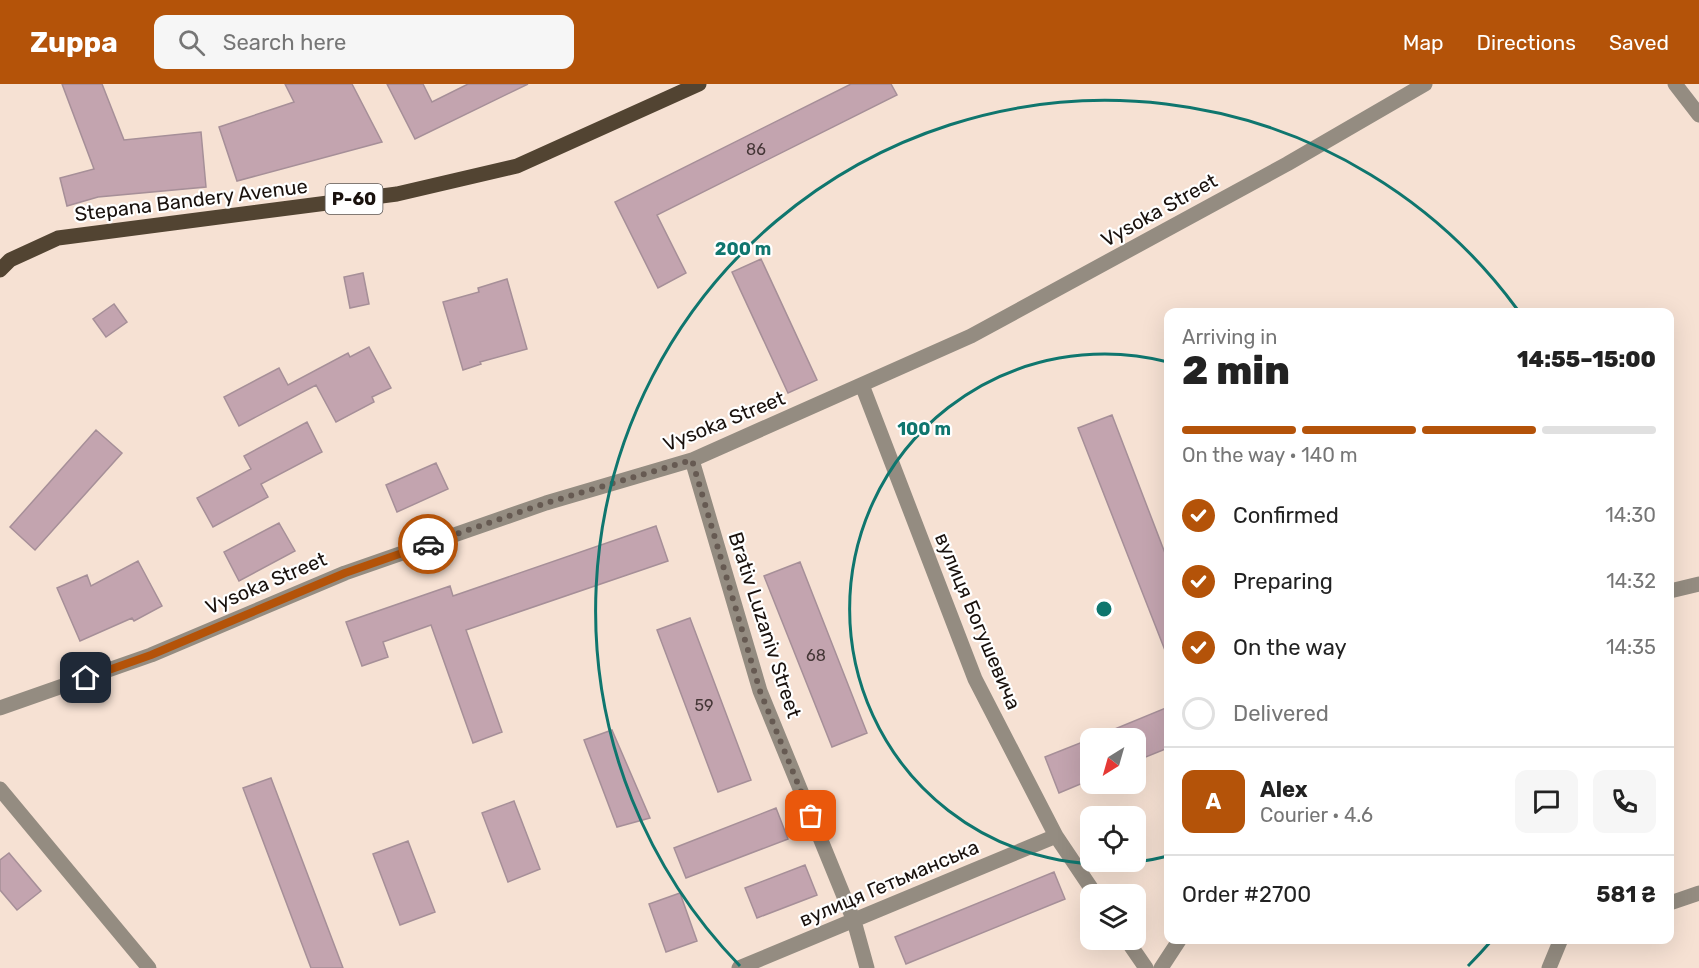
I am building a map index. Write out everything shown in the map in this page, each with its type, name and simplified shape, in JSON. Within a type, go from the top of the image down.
[{"type":"main road","name":"Stepana Bandery Avenue","points":[[0,270],[10,260],[58,238],[397,194],[517,166],[699,84]]},
{"type":"street","name":"Vysoka Street","points":[[0,708],[151,655],[345,573],[546,503],[692,460],[971,336],[1287,164],[1425,84]]},
{"type":"street","points":[[1676,84],[1699,115]]},
{"type":"street","name":"вулиця Богушевича","points":[[862,385],[975,679],[1056,836],[1088,884]]},
{"type":"street","name":"Brativ Luzaniv Street","points":[[692,460],[760,691],[854,921],[867,968]]},
{"type":"street","points":[[1674,590],[1699,584]]},
{"type":"street","points":[[0,789],[149,968]]},
{"type":"street","name":"вулиця Гетьманська","points":[[739,968],[1056,836]]},
{"type":"street","points":[[1674,902],[1699,893]]},
{"type":"street","points":[[1161,968],[1177,944]]},
{"type":"street","points":[[1549,968],[1559,944]]},
{"type":"street","points":[[1134,950],[1146,968]]},
{"type":"building","points":[[62,84],[102,84],[124,140],[201,132],[206,187],[98,197],[67,206],[60,178],[94,169]]},
{"type":"building","points":[[285,84],[352,84],[382,142],[237,181],[219,127],[294,102]]},
{"type":"building","points":[[387,84],[423,84],[432,102],[468,84],[528,84],[415,139]]},
{"type":"building","points":[[851,84],[891,84],[897,95],[657,215],[686,273],[658,288],[615,202]]},
{"type":"building","points":[[761,259],[817,380],[788,393],[732,272]]},
{"type":"building","points":[[363,273],[369,304],[350,308],[344,277]]},
{"type":"building","points":[[507,279],[527,349],[480,362],[481,364],[463,370],[443,302],[479,292],[478,288]]},
{"type":"building","points":[[114,304],[127,322],[106,337],[93,319]]},
{"type":"building","points":[[369,347],[391,388],[372,397],[374,402],[336,422],[316,385],[239,426],[224,397],[279,368],[288,385],[348,353],[350,357]]},
{"type":"building","points":[[1112,415],[1164,551],[1164,648],[1078,428]]},
{"type":"building","points":[[307,422],[322,452],[261,484],[268,497],[213,527],[197,498],[251,469],[244,456]]},
{"type":"building","points":[[96,430],[122,453],[35,550],[10,527]]},
{"type":"building","points":[[436,463],[448,489],[397,512],[386,485]]},
{"type":"building","points":[[279,523],[295,551],[239,581],[224,552]]},
{"type":"building","points":[[656,526],[668,561],[466,630],[502,732],[473,743],[431,625],[383,642],[388,657],[362,666],[346,622],[450,586],[453,596]]},
{"type":"building","points":[[138,561],[162,606],[134,621],[132,618],[80,641],[57,588],[87,575],[91,586]]},
{"type":"building","points":[[800,562],[867,733],[832,747],[764,576]]},
{"type":"building","points":[[690,618],[751,780],[718,792],[657,630]]},
{"type":"building","points":[[1164,709],[1164,750],[1146,757],[1146,728],[1117,728]]},
{"type":"building","points":[[612,730],[650,818],[617,827],[584,740]]},
{"type":"building","points":[[1080,743],[1080,784],[1059,793],[1045,757]]},
{"type":"building","points":[[271,778],[343,968],[311,968],[243,788]]},
{"type":"building","points":[[514,801],[540,869],[508,882],[482,813]]},
{"type":"building","points":[[776,808],[788,839],[686,878],[674,848]]},
{"type":"building","points":[[408,841],[435,912],[400,925],[373,854]]},
{"type":"building","points":[[9,853],[41,891],[17,910],[0,890],[0,860]]},
{"type":"building","points":[[805,865],[817,895],[757,918],[745,888]]},
{"type":"building","points":[[1054,872],[1065,899],[906,964],[895,937]]},
{"type":"building","points":[[680,893],[697,941],[666,952],[649,904]]},
{"type":"way so far","points":[[428,544],[546,503],[692,460],[760,691],[811,816]]},
{"type":"route","points":[[86,678],[151,655],[345,573],[428,544]]}]
